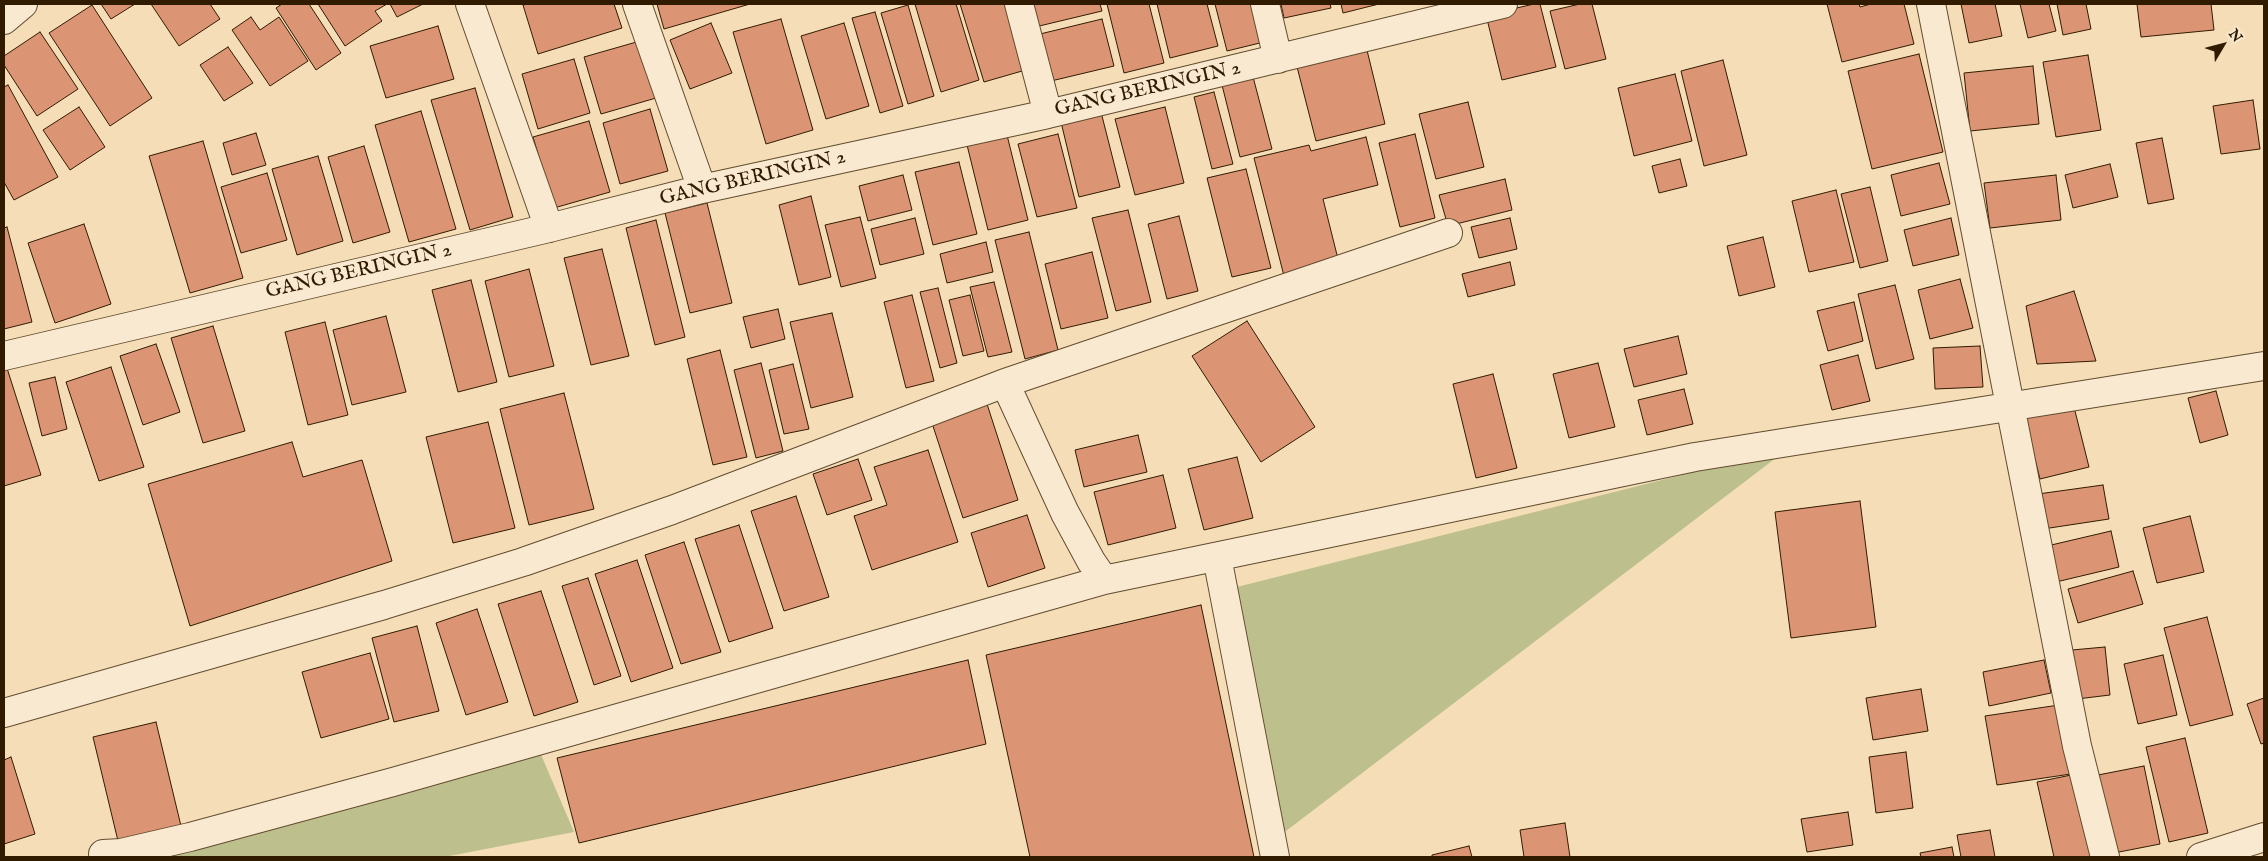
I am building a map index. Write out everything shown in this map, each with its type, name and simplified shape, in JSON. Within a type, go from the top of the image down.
[{"type":"street","points":[[4,20],[23,4]]},
{"type":"street","points":[[470,4],[549,228]]},
{"type":"street","points":[[637,4],[702,189]]},
{"type":"street","points":[[1019,4],[1048,114]]},
{"type":"street","points":[[1266,4],[1278,59]]},
{"type":"street","name":"GANG BERINGIN 2","points":[[4,356],[549,228],[702,189],[1048,114],[1503,4]]},
{"type":"street","points":[[1930,4],[2077,746],[2105,857]]},
{"type":"street","points":[[4,713],[384,605],[523,562],[672,510],[1005,383],[1448,233]]},
{"type":"street","points":[[103,854],[121,853],[190,837],[393,782],[1104,580],[1695,457],[2264,366]]},
{"type":"street","points":[[1005,383],[1065,513],[1091,561],[1104,580]]},
{"type":"street","points":[[1217,557],[1275,857]]},
{"type":"street","points":[[2201,857],[2264,837]]},
{"type":"green space","points":[[1789,448],[1261,850],[1213,593]]},
{"type":"green space","points":[[539,750],[574,832],[444,857],[113,857]]},
{"type":"building","points":[[101,4],[135,4],[111,19]]},
{"type":"building","points":[[151,4],[210,4],[220,19],[179,46]]},
{"type":"building","points":[[282,4],[309,4],[341,53],[316,70],[276,8]]},
{"type":"building","points":[[318,4],[387,4],[375,11],[382,21],[345,46]]},
{"type":"building","points":[[390,4],[423,4],[397,17]]},
{"type":"building","points":[[614,4],[622,28],[538,54],[523,5]]},
{"type":"building","points":[[657,4],[750,4],[664,29]]},
{"type":"building","points":[[915,4],[956,4],[979,80],[941,92]]},
{"type":"building","points":[[960,4],[1010,4],[1029,69],[984,82]]},
{"type":"building","points":[[1030,4],[1100,4],[1102,11],[1035,27]]},
{"type":"building","points":[[1107,4],[1149,4],[1164,63],[1124,73]]},
{"type":"building","points":[[1157,4],[1207,4],[1218,46],[1170,58]]},
{"type":"building","points":[[1215,4],[1259,4],[1268,41],[1227,51]]},
{"type":"building","points":[[1281,4],[1330,4],[1331,8],[1284,18]]},
{"type":"building","points":[[1341,4],[1379,4],[1343,13]]},
{"type":"building","points":[[1540,4],[1556,67],[1502,80],[1486,15]]},
{"type":"building","points":[[1580,4],[1592,4],[1606,59],[1565,69],[1550,11]]},
{"type":"building","points":[[1827,4],[1859,4],[1860,7],[1871,4],[1904,4],[1914,44],[1842,62]]},
{"type":"building","points":[[1961,4],[1995,4],[2002,36],[1969,43]]},
{"type":"building","points":[[2020,4],[2049,4],[2056,31],[2028,38]]},
{"type":"building","points":[[2057,4],[2086,4],[2091,29],[2063,35]]},
{"type":"building","points":[[2137,4],[2211,4],[2214,30],[2141,37]]},
{"type":"building","points":[[92,5],[152,98],[110,126],[49,33]]},
{"type":"building","points":[[908,5],[934,96],[908,104],[881,13]]},
{"type":"building","points":[[875,12],[903,106],[880,113],[852,18]]},
{"type":"building","points":[[251,17],[260,30],[279,17],[308,61],[270,86],[232,30]]},
{"type":"building","points":[[781,19],[813,130],[766,144],[733,32]]},
{"type":"building","points":[[1102,19],[1114,66],[1051,81],[1040,34]]},
{"type":"building","points":[[711,23],[732,73],[690,89],[670,40]]},
{"type":"building","points":[[844,23],[869,106],[826,119],[801,36]]},
{"type":"building","points":[[438,26],[454,79],[386,98],[370,46]]},
{"type":"building","points":[[40,32],[78,89],[37,116],[4,65],[4,56]]},
{"type":"building","points":[[640,41],[656,98],[601,114],[584,57]]},
{"type":"building","points":[[1365,42],[1385,124],[1316,141],[1295,59]]},
{"type":"building","points":[[228,47],[253,83],[224,101],[200,65]]},
{"type":"building","points":[[1919,54],[1943,152],[1872,169],[1848,71]]},
{"type":"building","points":[[2088,55],[2101,130],[2056,137],[2043,62]]},
{"type":"building","points":[[574,59],[590,113],[538,129],[522,74]]},
{"type":"building","points":[[1723,60],[1747,155],[1704,166],[1681,71]]},
{"type":"building","points":[[2033,66],[2039,124],[1970,131],[1964,73]]},
{"type":"building","points":[[1252,73],[1272,149],[1240,157],[1221,81]]},
{"type":"building","points":[[1675,74],[1692,141],[1634,156],[1618,88]]},
{"type":"building","points":[[8,85],[58,177],[14,200],[4,182],[4,87]]},
{"type":"building","points":[[475,88],[513,217],[470,230],[431,100]]},
{"type":"building","points":[[1214,92],[1233,164],[1212,169],[1194,97]]},
{"type":"building","points":[[2253,100],[2260,149],[2221,154],[2213,106]]},
{"type":"building","points":[[1468,102],[1484,167],[1436,179],[1419,114]]},
{"type":"building","points":[[79,107],[105,147],[70,170],[43,130]]},
{"type":"building","points":[[1165,107],[1184,183],[1135,195],[1115,119]]},
{"type":"building","points":[[650,109],[668,171],[620,184],[603,123]]},
{"type":"building","points":[[421,111],[456,229],[409,242],[375,125]]},
{"type":"building","points":[[1101,112],[1120,187],[1079,197],[1061,122]]},
{"type":"building","points":[[589,121],[610,192],[554,208],[533,137]]},
{"type":"building","points":[[256,133],[266,165],[232,175],[223,143]]},
{"type":"building","points":[[1058,134],[1077,208],[1037,217],[1018,144]]},
{"type":"building","points":[[1415,134],[1435,218],[1400,227],[1379,143]]},
{"type":"building","points":[[1007,135],[1028,220],[988,230],[967,145]]},
{"type":"building","points":[[1366,137],[1378,185],[1323,199],[1339,263],[1284,276],[1254,158],[1309,145],[1311,151]]},
{"type":"building","points":[[2162,138],[2174,199],[2148,204],[2136,143]]},
{"type":"building","points":[[203,141],[243,278],[190,293],[149,156]]},
{"type":"building","points":[[364,146],[390,232],[353,243],[328,157]]},
{"type":"building","points":[[318,156],[343,241],[297,255],[272,169]]},
{"type":"building","points":[[1680,159],[1687,186],[1659,193],[1652,166]]},
{"type":"building","points":[[959,162],[977,234],[933,245],[915,172]]},
{"type":"building","points":[[1939,163],[1950,204],[1901,216],[1891,175]]},
{"type":"building","points":[[2110,164],[2118,197],[2073,208],[2065,175]]},
{"type":"building","points":[[1246,169],[1271,268],[1232,277],[1207,178]]},
{"type":"building","points":[[267,173],[287,240],[241,253],[221,187]]},
{"type":"building","points":[[903,175],[912,210],[868,221],[859,186]]},
{"type":"building","points":[[2056,175],[2061,220],[1990,228],[1984,183]]},
{"type":"building","points":[[1505,179],[1512,210],[1448,226],[1439,195]]},
{"type":"building","points":[[1870,187],[1888,261],[1860,268],[1841,194]]},
{"type":"building","points":[[1836,190],[1854,262],[1809,272],[1792,201]]},
{"type":"building","points":[[811,196],[831,277],[799,285],[779,205]]},
{"type":"building","points":[[707,203],[732,303],[690,313],[665,213]]},
{"type":"building","points":[[1128,210],[1151,302],[1116,311],[1092,218]]},
{"type":"building","points":[[1179,216],[1198,291],[1167,299],[1148,224]]},
{"type":"building","points":[[860,217],[876,278],[841,287],[825,225]]},
{"type":"building","points":[[915,218],[924,254],[880,265],[871,229]]},
{"type":"building","points":[[1510,218],[1517,249],[1479,258],[1471,227]]},
{"type":"building","points":[[1951,218],[1959,255],[1913,266],[1904,230]]},
{"type":"building","points":[[656,220],[685,337],[655,345],[626,228]]},
{"type":"building","points":[[84,224],[111,304],[55,323],[28,243]]},
{"type":"building","points":[[7,227],[32,322],[4,329],[4,228]]},
{"type":"building","points":[[1029,232],[1058,350],[1025,359],[995,240]]},
{"type":"building","points":[[1763,237],[1775,287],[1739,296],[1727,246]]},
{"type":"building","points":[[986,242],[993,272],[947,283],[940,254]]},
{"type":"building","points":[[602,249],[629,356],[591,365],[564,258]]},
{"type":"building","points":[[1092,252],[1108,318],[1061,329],[1045,264]]},
{"type":"building","points":[[1510,262],[1515,285],[1468,297],[1462,274]]},
{"type":"building","points":[[529,269],[554,366],[509,377],[485,281]]},
{"type":"building","points":[[1960,279],[1973,328],[1930,339],[1918,290]]},
{"type":"building","points":[[471,280],[497,382],[458,392],[432,290]]},
{"type":"building","points":[[994,282],[1012,352],[988,357],[970,287]]},
{"type":"building","points":[[1895,285],[1914,359],[1876,369],[1858,294]]},
{"type":"building","points":[[938,288],[957,363],[940,368],[920,292]]},
{"type":"building","points":[[2074,291],[2096,361],[2037,364],[2026,306]]},
{"type":"building","points":[[912,295],[934,381],[906,388],[884,302]]},
{"type":"building","points":[[970,295],[984,351],[963,356],[949,300]]},
{"type":"building","points":[[1854,302],[1863,341],[1828,351],[1817,311]]},
{"type":"building","points":[[778,309],[785,339],[751,348],[743,317]]},
{"type":"building","points":[[832,313],[853,397],[811,408],[790,322]]},
{"type":"building","points":[[386,316],[406,392],[352,405],[333,330]]},
{"type":"building","points":[[1247,321],[1315,427],[1261,462],[1192,356]]},
{"type":"building","points":[[325,322],[348,415],[308,425],[285,332]]},
{"type":"building","points":[[213,326],[245,431],[203,443],[171,338]]},
{"type":"building","points":[[1678,336],[1687,374],[1634,387],[1624,349]]},
{"type":"building","points":[[156,344],[180,412],[143,425],[120,356]]},
{"type":"building","points":[[1980,346],[1983,387],[1935,389],[1933,348]]},
{"type":"building","points":[[720,350],[747,457],[713,465],[687,359]]},
{"type":"building","points":[[1858,355],[1870,401],[1832,410],[1820,365]]},
{"type":"building","points":[[761,363],[783,451],[756,458],[734,370]]},
{"type":"building","points":[[1598,363],[1615,427],[1569,438],[1553,374]]},
{"type":"building","points":[[793,364],[809,429],[784,434],[769,370]]},
{"type":"building","points":[[6,365],[41,475],[4,486],[4,366]]},
{"type":"building","points":[[111,367],[144,467],[99,481],[66,382]]},
{"type":"building","points":[[1493,374],[1517,468],[1476,478],[1453,384]]},
{"type":"building","points":[[55,377],[67,429],[42,436],[29,383]]},
{"type":"building","points":[[1684,389],[1693,424],[1647,435],[1638,400]]},
{"type":"building","points":[[2216,391],[2228,435],[2200,443],[2188,398]]},
{"type":"building","points":[[564,393],[594,509],[529,525],[500,409]]},
{"type":"building","points":[[2073,403],[2089,467],[2040,479],[2024,416]]},
{"type":"building","points":[[987,404],[1018,500],[963,518],[932,423]]},
{"type":"building","points":[[488,422],[515,528],[453,543],[426,437]]},
{"type":"building","points":[[1138,435],[1147,472],[1084,487],[1075,450]]},
{"type":"building","points":[[292,442],[303,477],[362,460],[392,561],[190,626],[148,484]]},
{"type":"building","points":[[928,450],[958,542],[872,570],[854,516],[887,505],[874,467]]},
{"type":"building","points":[[1237,457],[1253,518],[1204,530],[1188,469]]},
{"type":"building","points":[[858,459],[872,500],[827,515],[813,474]]},
{"type":"building","points":[[1163,475],[1176,528],[1108,545],[1094,492]]},
{"type":"building","points":[[2103,485],[2109,519],[2043,529],[2038,494]]},
{"type":"building","points":[[796,496],[829,597],[784,611],[751,511]]},
{"type":"building","points":[[1860,501],[1876,627],[1791,638],[1775,512]]},
{"type":"building","points":[[1027,515],[1045,568],[988,587],[971,533]]},
{"type":"building","points":[[2190,516],[2204,572],[2157,583],[2143,528]]},
{"type":"building","points":[[739,525],[773,628],[729,642],[695,539]]},
{"type":"building","points":[[2111,531],[2119,567],[2056,582],[2047,546]]},
{"type":"building","points":[[684,542],[721,652],[681,664],[645,555]]},
{"type":"building","points":[[637,560],[673,668],[631,682],[595,574]]},
{"type":"building","points":[[2133,571],[2143,604],[2078,623],[2068,589]]},
{"type":"building","points":[[588,578],[621,676],[594,685],[562,586]]},
{"type":"building","points":[[541,591],[578,702],[534,716],[498,604]]},
{"type":"building","points":[[1201,605],[1254,857],[1030,857],[986,655]]},
{"type":"building","points":[[477,609],[508,702],[466,715],[436,623]]},
{"type":"building","points":[[2207,617],[2233,715],[2190,726],[2164,628]]},
{"type":"building","points":[[417,626],[439,711],[394,722],[372,638]]},
{"type":"building","points":[[2105,647],[2110,695],[2077,699],[2072,650]]},
{"type":"building","points":[[370,653],[389,719],[321,738],[302,672]]},
{"type":"building","points":[[2163,655],[2177,715],[2138,724],[2124,664]]},
{"type":"building","points":[[968,660],[986,744],[579,843],[557,758]]},
{"type":"building","points":[[2044,660],[2051,693],[1989,706],[1983,672]]},
{"type":"building","points":[[1921,689],[1928,731],[1873,740],[1866,698]]},
{"type":"building","points":[[2264,698],[2264,743],[2261,744],[2247,704]]},
{"type":"building","points":[[2059,705],[2071,774],[1997,785],[1985,716]]},
{"type":"building","points":[[156,722],[181,826],[118,841],[93,737]]},
{"type":"building","points":[[2185,738],[2208,833],[2169,842],[2146,747]]},
{"type":"building","points":[[1906,752],[1913,808],[1876,813],[1869,757]]},
{"type":"building","points":[[11,757],[35,834],[4,844],[4,760]]},
{"type":"building","points":[[2144,766],[2160,844],[2114,853],[2098,775]]},
{"type":"building","points":[[2081,773],[2099,857],[2054,857],[2037,782]]},
{"type":"building","points":[[1848,812],[1853,845],[1807,852],[1801,819]]},
{"type":"building","points":[[1565,823],[1570,857],[1524,857],[1520,830]]},
{"type":"building","points":[[1990,830],[1995,857],[1961,857],[1957,835]]},
{"type":"building","points":[[1469,846],[1472,857],[1432,857],[1432,855]]},
{"type":"building","points":[[1952,847],[1954,857],[1921,857],[1920,853]]}]
